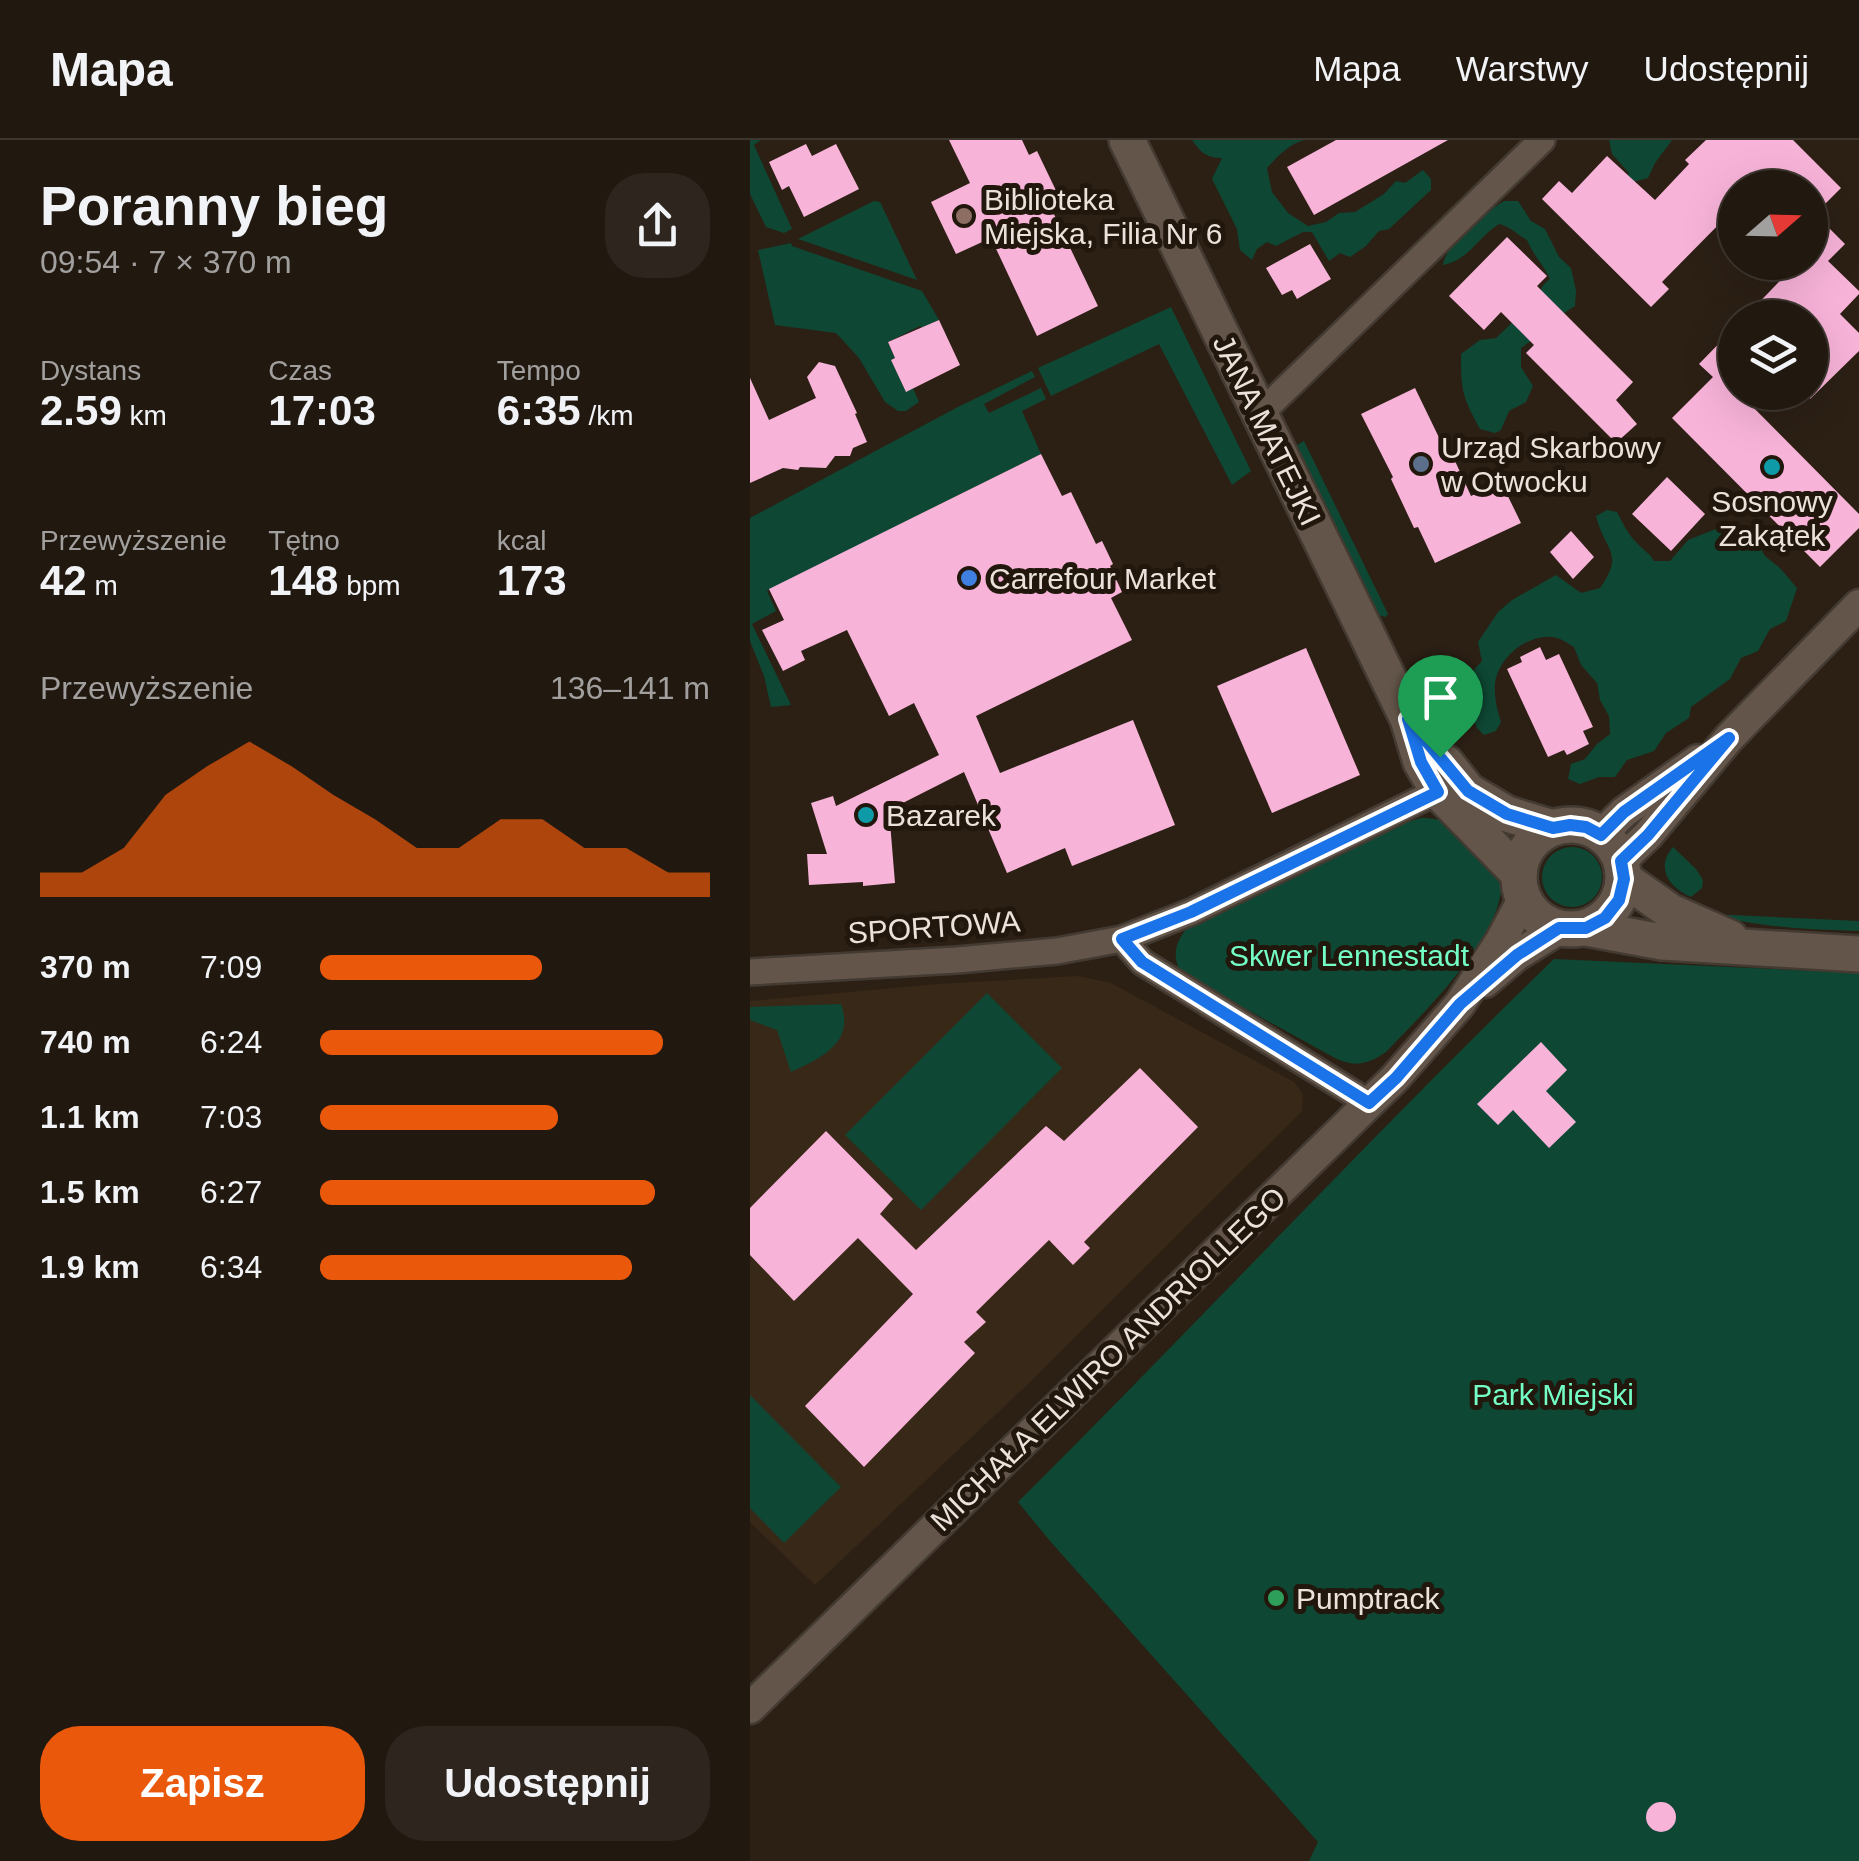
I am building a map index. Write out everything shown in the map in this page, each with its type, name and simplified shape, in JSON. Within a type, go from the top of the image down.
[{"type":"main road","name":"JANA MATEJKI","points":[[1127,140],[1408,719],[1421,762],[1438,792],[1521,887]]},
{"type":"main road","name":"JANA MATEJKI","points":[[1408,719],[1468,791],[1507,814],[1553,828]]},
{"type":"main road","points":[[1754,949],[1671,912],[1586,827],[1553,828],[1536,839],[1524,855],[1521,887],[1532,912],[1545,922],[1662,942],[1754,949],[1859,954]]},
{"type":"main road","points":[[1572,928],[1605,918],[1619,900],[1615,858]]},
{"type":"street","points":[[1260,414],[1542,140]]},
{"type":"street","points":[[1615,858],[1648,835],[1729,738],[1859,604]]},
{"type":"street","name":"SPORTOWA","points":[[750,972],[957,960],[1122,939],[1191,912],[1438,792]]},
{"type":"street","name":"MICHAŁA ELWIRO ANDRIOLLEGO","points":[[750,1708],[1396,1078],[1460,1004],[1500,942],[1521,887]]},
{"type":"street","name":"MICHAŁA ELWIRO ANDRIOLLEGO","points":[[1460,1004],[1517,955],[1572,928]]},
{"type":"street","points":[[1122,939],[1142,962],[1369,1103]]},
{"type":"shaded area","points":[[1078,976],[1111,983],[1294,1082],[1303,1094],[1302,1111],[1029,1383],[815,1585],[750,1522],[750,1001]]},
{"type":"green space","points":[[750,140],[761,140],[754,145],[792,229],[784,233],[766,227],[750,194]]},
{"type":"green space","points":[[1192,140],[1304,140],[1288,148],[1267,168],[1272,192],[1288,213],[1308,226],[1326,222],[1339,213],[1355,212],[1384,194],[1396,181],[1405,183],[1423,170],[1431,179],[1431,190],[1389,229],[1379,231],[1350,257],[1340,253],[1329,261],[1312,232],[1303,232],[1276,246],[1267,242],[1257,249],[1252,260],[1240,250],[1237,229],[1212,179],[1222,158],[1205,154]]},
{"type":"green space","points":[[1609,140],[1672,140],[1648,178],[1625,184],[1629,173],[1612,154]]},
{"type":"green space","points":[[874,201],[880,202],[917,280],[798,239]]},
{"type":"green space","points":[[1504,201],[1518,201],[1531,221],[1545,229],[1559,257],[1571,268],[1576,291],[1575,306],[1521,348],[1521,367],[1533,386],[1526,402],[1509,411],[1501,430],[1495,433],[1480,429],[1469,409],[1462,385],[1461,354],[1480,340],[1496,338],[1533,303],[1550,279],[1527,240],[1499,224],[1466,254],[1443,265],[1458,239]]},
{"type":"green space","points":[[791,243],[922,291],[939,320],[888,342],[895,358],[891,360],[906,391],[913,388],[919,402],[906,411],[898,411],[885,402],[859,358],[836,333],[775,325],[758,250]]},
{"type":"green space","points":[[1171,307],[1251,471],[1232,485],[1159,344],[1051,396],[1038,368]]},
{"type":"green space","points":[[1032,371],[1035,377],[984,404],[989,413],[1041,388],[1046,399],[1022,411],[1041,454],[767,591],[776,611],[752,624],[791,705],[771,707],[750,641],[750,518]]},
{"type":"green space","points":[[1304,441],[1388,614],[1385,617],[1378,615],[1294,447]]},
{"type":"green space","points":[[1607,510],[1617,512],[1630,535],[1654,561],[1670,561],[1688,540],[1726,525],[1749,529],[1765,556],[1797,588],[1786,621],[1770,629],[1758,651],[1741,658],[1730,679],[1691,707],[1689,718],[1666,733],[1654,751],[1627,760],[1615,777],[1599,777],[1580,784],[1568,779],[1571,764],[1585,759],[1610,734],[1609,716],[1597,683],[1581,665],[1574,647],[1558,638],[1542,637],[1508,656],[1495,683],[1501,722],[1496,731],[1484,735],[1472,717],[1477,695],[1470,674],[1482,661],[1478,642],[1498,612],[1512,600],[1556,575],[1581,593],[1600,588],[1612,559],[1596,516]]},
{"type":"green space","name":"Skwer Lennestadt","points":[[1421,818],[1451,825],[1490,858],[1497,866],[1501,888],[1496,912],[1464,966],[1386,1052],[1361,1063],[1342,1061],[1182,974],[1176,949],[1190,926]]},
{"type":"green space","points":[[1572,847],[1593,856],[1602,877],[1593,898],[1572,907],[1551,898],[1542,877],[1551,856]]},
{"type":"green space","points":[[1673,847],[1703,880],[1702,888],[1691,897],[1676,888],[1667,876],[1665,862]]},
{"type":"green space","points":[[1711,914],[1859,921],[1859,931],[1766,925]]},
{"type":"green space","name":"Park Miejski","points":[[1554,959],[1859,973],[1859,1861],[1309,1861],[1318,1842],[1018,1502]]},
{"type":"green space","points":[[987,993],[1062,1068],[921,1210],[845,1135]]},
{"type":"green space","points":[[841,1004],[844,1018],[839,1039],[824,1055],[791,1072],[777,1030],[750,1020],[750,1007]]},
{"type":"green space","points":[[750,1395],[841,1487],[784,1543],[750,1508]]},
{"type":"building","points":[[949,140],[1022,140],[1029,155],[1037,151],[1062,203],[1051,208],[1098,306],[1037,336],[991,238],[956,254],[931,202],[970,183]]},
{"type":"building","points":[[1336,140],[1448,140],[1314,215],[1287,167]]},
{"type":"building","points":[[1706,140],[1793,140],[1823,170],[1718,170],[1718,225],[1662,282],[1669,289],[1651,307],[1542,199],[1559,181],[1572,193],[1607,156],[1655,200],[1689,164],[1685,160]]},
{"type":"building","points":[[806,144],[812,156],[836,144],[859,189],[804,217],[789,186],[782,190],[769,162]]},
{"type":"building","points":[[1828,175],[1841,188],[1828,201]]},
{"type":"building","points":[[1828,227],[1845,244],[1828,261]]},
{"type":"building","points":[[1507,237],[1547,276],[1537,286],[1633,382],[1616,400],[1637,424],[1616,443],[1526,353],[1534,345],[1501,312],[1484,330],[1449,296]]},
{"type":"building","points":[[1310,244],[1331,279],[1297,299],[1292,290],[1282,295],[1266,268]]},
{"type":"building","points":[[1828,261],[1859,291],[1840,314],[1859,333],[1859,351],[1828,381],[1828,300],[1761,300],[1781,280],[1828,280]]},
{"type":"building","points":[[939,320],[960,365],[906,392],[891,360],[895,358],[888,342]]},
{"type":"building","name":"Sosnowy Zakątek","points":[[1718,344],[1718,410],[1756,410],[1859,514],[1859,528],[1820,567],[1672,418],[1713,377],[1699,364]]},
{"type":"building","points":[[819,362],[835,366],[867,442],[853,448],[850,456],[835,456],[826,468],[783,468],[750,483],[750,378],[769,420],[816,398],[807,377]]},
{"type":"building","name":"Urząd Skarbowy w Otwocku","points":[[1415,388],[1471,496],[1501,482],[1521,523],[1435,563],[1418,527],[1414,528],[1361,414]]},
{"type":"building","points":[[1041,454],[1062,496],[1071,492],[1096,544],[1102,541],[1122,592],[1111,598],[1132,640],[976,716],[1000,773],[1133,720],[1175,825],[1072,866],[1065,848],[1007,873],[964,772],[889,810],[895,883],[809,885],[807,854],[827,854],[811,803],[833,796],[836,806],[939,755],[914,703],[889,716],[847,630],[801,651],[805,660],[783,671],[762,630],[784,620],[769,589]]},
{"type":"building","points":[[1667,477],[1705,514],[1671,551],[1632,514]]},
{"type":"building","points":[[1571,531],[1594,557],[1573,579],[1550,552]]},
{"type":"building","points":[[1540,647],[1546,660],[1559,654],[1593,727],[1583,731],[1589,744],[1567,755],[1564,750],[1548,757],[1507,669]]},
{"type":"building","points":[[1306,648],[1360,775],[1272,813],[1217,686]]},
{"type":"building","points":[[1541,1042],[1567,1070],[1546,1091],[1576,1122],[1549,1148],[1513,1110],[1498,1125],[1477,1104]]},
{"type":"building","points":[[1140,1068],[1198,1127],[1084,1242],[1090,1248],[1073,1265],[1049,1240],[976,1312],[986,1322],[964,1342],[975,1353],[864,1467],[805,1406],[913,1294],[858,1238],[794,1301],[750,1255],[750,1208],[826,1131],[893,1199],[880,1214],[916,1250],[1046,1126],[1064,1141]]},
{"type":"building","points":[[1661,1802],[1675,1811],[1676,1817],[1667,1831],[1661,1832],[1647,1823],[1646,1817],[1655,1803]]},
{"type":"place","name":"Biblioteka Miejska, Filia Nr 6","points":[[964,216]]},
{"type":"place","name":"Urząd Skarbowy w Otwocku","points":[[1421,464]]},
{"type":"place","name":"Sosnowy Zakątek","points":[[1772,467]]},
{"type":"place","name":"Carrefour Market","points":[[969,578]]},
{"type":"place","name":"Bazarek","points":[[866,815]]},
{"type":"place","name":"Pumptrack","points":[[1276,1598]]},
{"type":"route","points":[[1408,719],[1440,757],[1468,791],[1507,814],[1553,828],[1586,827],[1601,835],[1624,812],[1729,738],[1648,835],[1621,861],[1624,879],[1619,900],[1605,918],[1586,928],[1559,928],[1517,955],[1460,1004],[1369,1103],[1142,962],[1122,939],[1191,912],[1438,792],[1421,762],[1408,719]]}]
